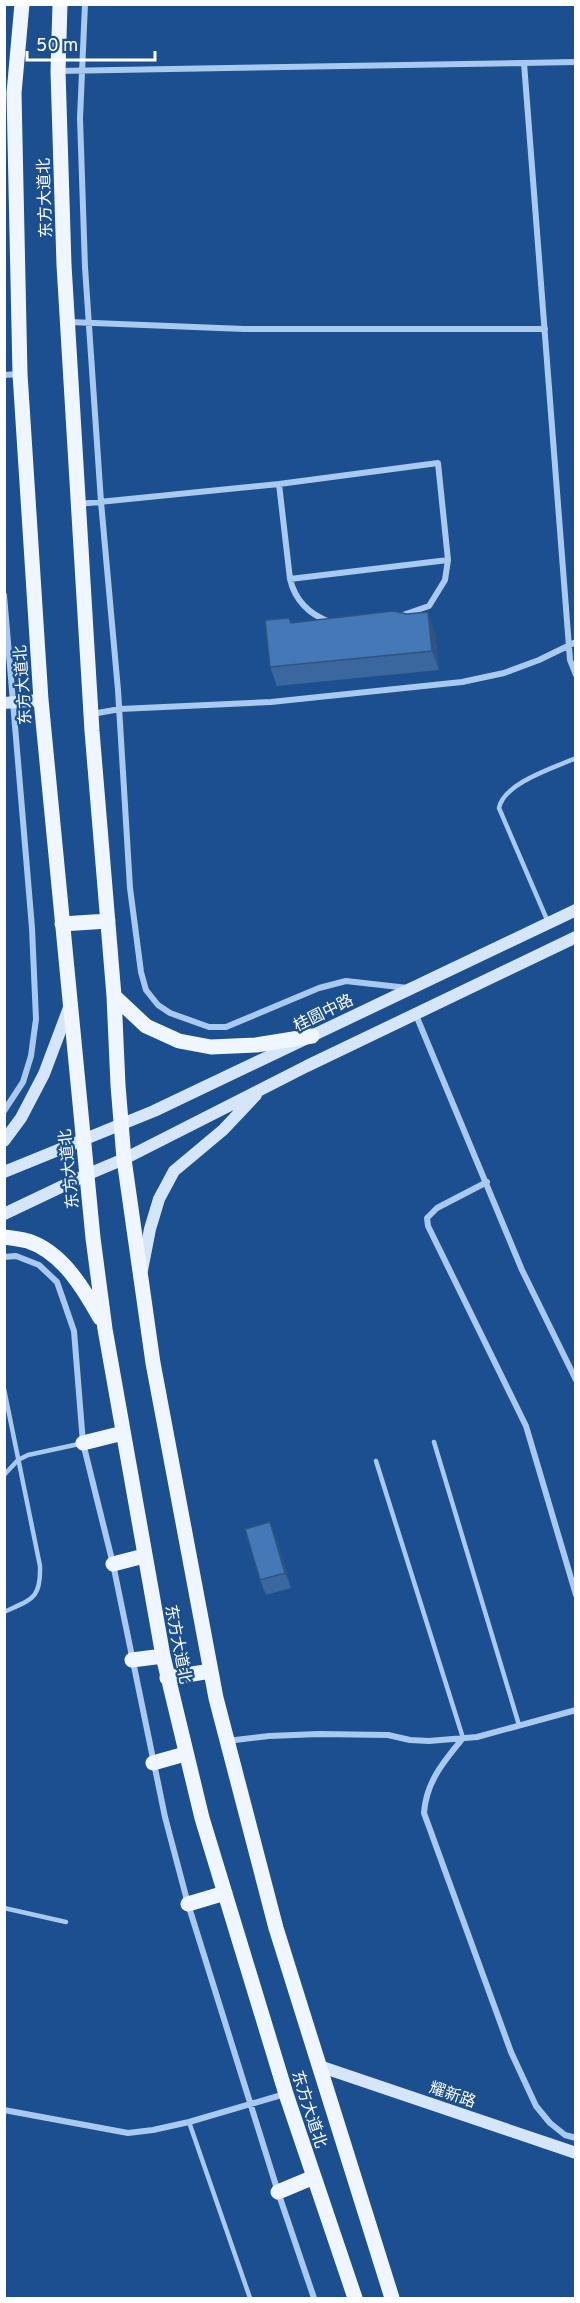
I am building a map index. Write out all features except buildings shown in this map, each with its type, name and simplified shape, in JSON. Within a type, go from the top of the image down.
[{"type":"main road","name":"东方大道北","points":[[22,4],[14,93],[9,121],[21,374],[41,700],[86,1175],[105,1329],[167,1678],[201,1818],[286,2094],[355,2298]]},
{"type":"main road","name":"东方大道北","points":[[60,4],[58,71],[67,322],[91,714],[114,996],[124,1159],[153,1363],[211,1671],[227,1742],[276,1928],[392,2298]]},
{"type":"main road","points":[[9,702],[41,700]]},
{"type":"main road","name":"桂圆中路","points":[[4,1172],[121,1125],[576,910]]},
{"type":"main road","points":[[62,924],[108,921]]},
{"type":"main road","points":[[4,1214],[124,1159],[262,1089],[576,937]]},
{"type":"main road","points":[[114,996],[146,1026],[179,1041],[211,1047],[256,1045],[312,1036]]},
{"type":"main road","points":[[4,1141],[21,1118],[44,1074],[70,1005]]},
{"type":"main road","points":[[141,1277],[150,1229],[159,1199],[174,1171],[223,1130],[262,1089]]},
{"type":"main road","points":[[4,1237],[29,1242],[53,1255],[89,1298],[105,1329]]},
{"type":"main road","points":[[83,1443],[123,1433]]},
{"type":"main road","points":[[113,1564],[144,1556]]},
{"type":"main road","points":[[132,1660],[163,1656]]},
{"type":"main road","points":[[167,1678],[211,1671]]},
{"type":"main road","points":[[153,1762],[185,1754]]},
{"type":"main road","points":[[188,1904],[225,1893]]},
{"type":"main road","name":"耀新路","points":[[319,2066],[576,2153]]},
{"type":"main road","points":[[278,2192],[314,2177]]},
{"type":"street","points":[[85,4],[81,70],[81,176],[89,323],[101,502],[120,709],[131,899],[141,972],[146,990],[158,1005],[170,1013],[209,1028],[226,1027],[319,988],[346,981],[409,988]]},
{"type":"street","points":[[58,71],[576,62]]},
{"type":"street","points":[[524,63],[573,643],[570,660],[576,675]]},
{"type":"street","points":[[67,322],[244,328],[545,329]]},
{"type":"street","points":[[4,375],[21,374]]},
{"type":"street","points":[[78,504],[279,484],[438,463],[448,560],[445,580],[429,606],[399,616]]},
{"type":"street","points":[[279,484],[293,594],[322,620],[334,624]]},
{"type":"street","points":[[290,579],[448,560]]},
{"type":"street","points":[[4,595],[9,702],[35,968],[36,1019],[31,1056],[23,1082],[4,1111]]},
{"type":"street","points":[[91,714],[120,709],[270,702],[462,682],[504,673],[539,660],[573,643]]},
{"type":"street","points":[[416,1015],[522,1270],[576,1380]]},
{"type":"street","points":[[487,1182],[437,1208],[427,1218],[428,1226],[526,1426],[576,1594]]},
{"type":"street","points":[[4,1257],[16,1256],[39,1265],[57,1282],[74,1331],[83,1443],[113,1564],[153,1762],[188,1904],[278,2192],[314,2298]]},
{"type":"street","points":[[227,1742],[269,1736],[319,1734],[388,1735],[429,1741],[477,1737],[576,1710]]},
{"type":"street","points":[[463,1738],[448,1756],[425,1795],[424,1813],[511,2052],[536,2106],[550,2124],[565,2135],[576,2138]]},
{"type":"street","points":[[4,2110],[121,2133],[153,2130],[189,2122],[286,2094]]},
{"type":"lane","points":[[548,922],[499,808],[504,794],[515,786],[576,758]]},
{"type":"lane","points":[[4,1389],[41,1578],[40,1588],[33,1598],[4,1612]]},
{"type":"lane","points":[[434,1442],[519,1725]]},
{"type":"lane","points":[[4,1475],[18,1460],[36,1453],[83,1443]]},
{"type":"lane","points":[[376,1461],[463,1738]]},
{"type":"lane","points":[[4,1908],[66,1922]]},
{"type":"lane","points":[[189,2122],[250,2298]]}]
